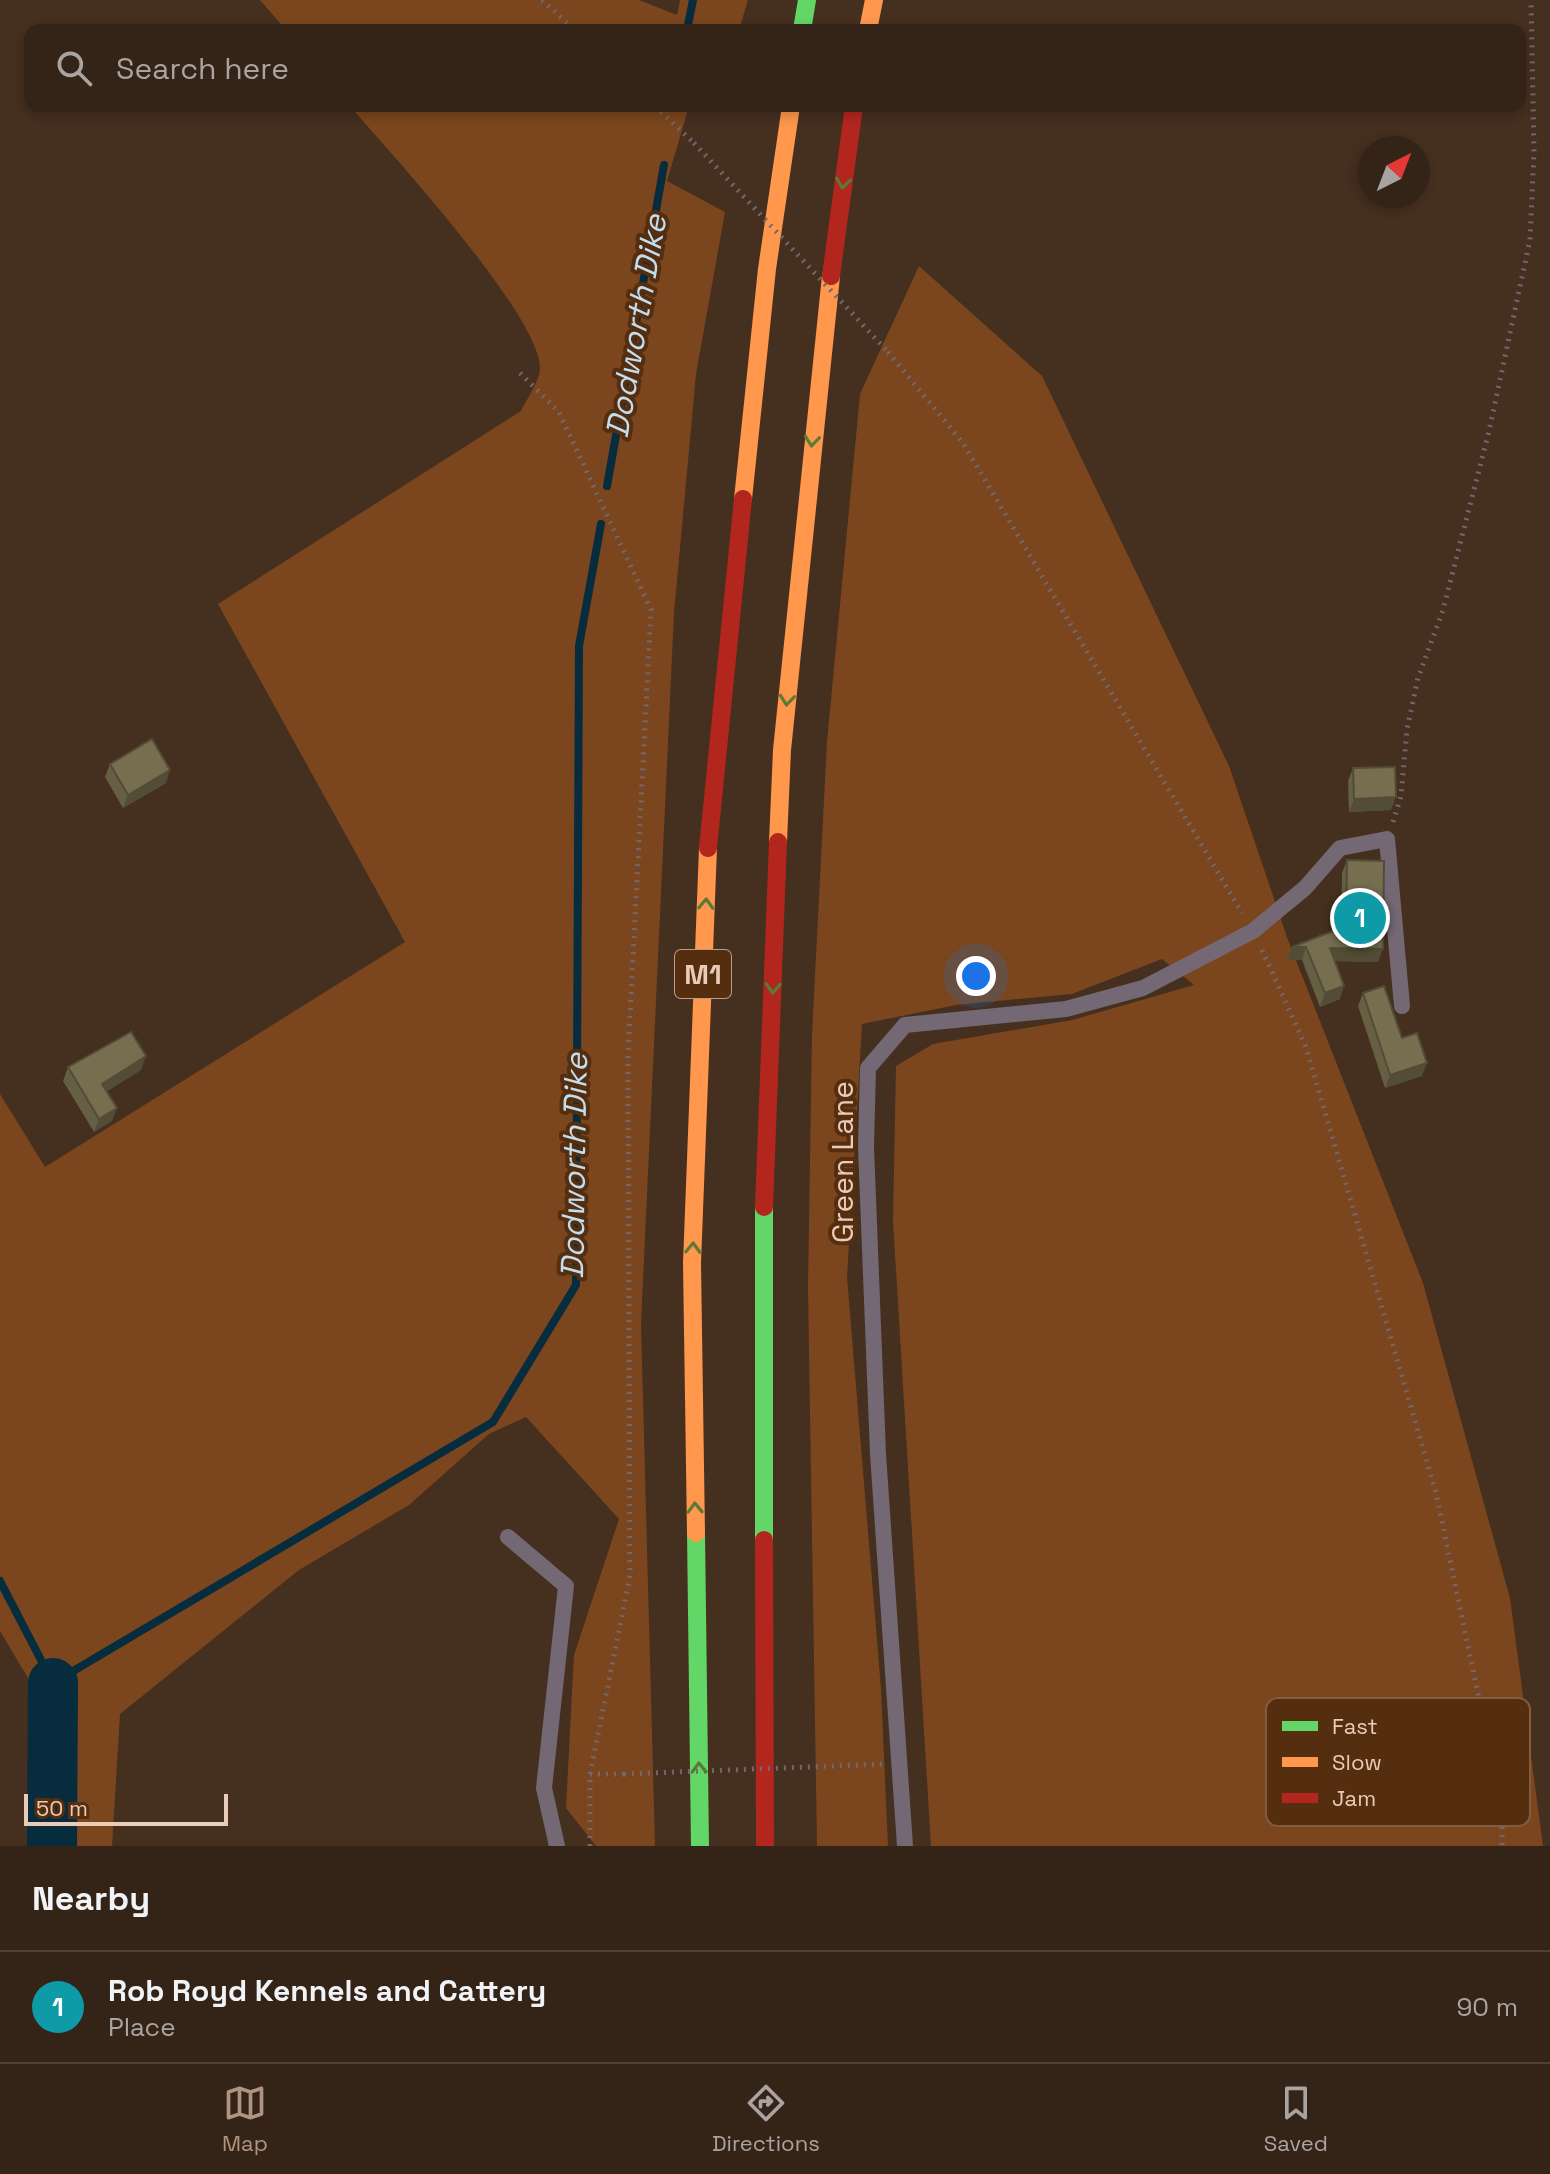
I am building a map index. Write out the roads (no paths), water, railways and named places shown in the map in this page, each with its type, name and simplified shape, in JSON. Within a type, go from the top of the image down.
[{"type":"highway","points":[[803,24],[807,0]]},
{"type":"highway","points":[[869,24],[874,0]]},
{"type":"highway","name":"M1","points":[[700,1846],[692,1263],[710,806],[767,269],[790,112]]},
{"type":"highway","name":"M1","points":[[765,1846],[763,1231],[782,750],[822,339],[853,112]]},
{"type":"lane","name":"Green Lane","points":[[905,1846],[878,1454],[866,1147],[868,1068],[905,1025],[1066,1009],[1143,988],[1253,931],[1305,888],[1340,848],[1387,839],[1402,1006]]},
{"type":"lane","points":[[508,1537],[566,1586],[544,1788],[557,1846]]},
{"type":"waterway","name":"Dodworth Dike","points":[[688,24],[693,0]]},
{"type":"waterway","name":"Dodworth Dike","points":[[607,486],[664,165]]},
{"type":"waterway","name":"Dodworth Dike","points":[[0,1581],[53,1683],[493,1422],[576,1285],[579,646],[601,524]]},
{"type":"waterway","points":[[52,1846],[53,1683]]},
{"type":"place","name":"Rob Royd Kennels and Cattery","points":[[1360,918]]}]
